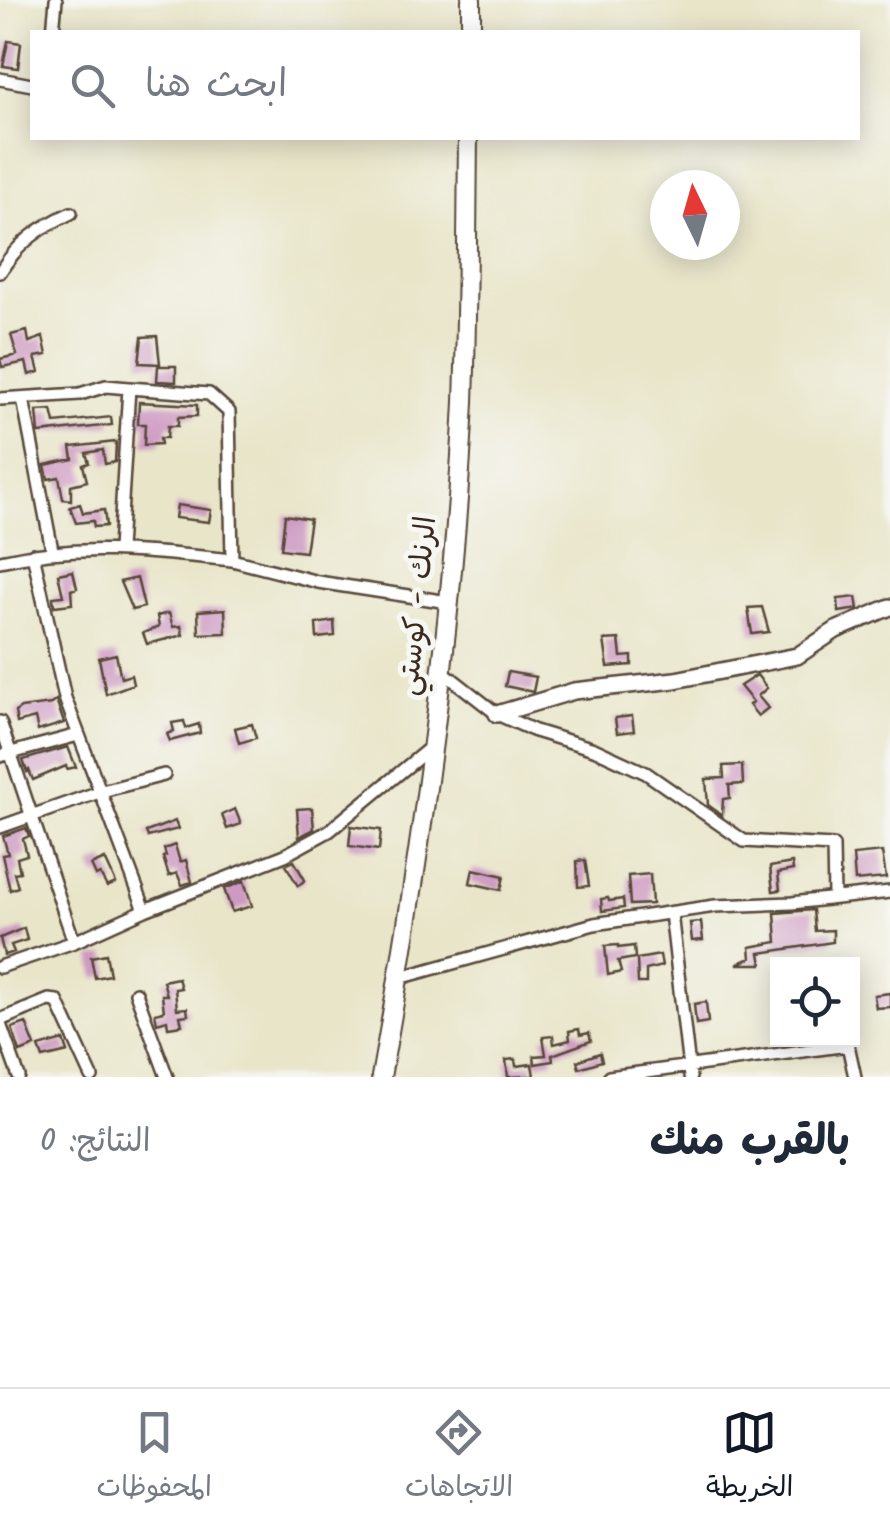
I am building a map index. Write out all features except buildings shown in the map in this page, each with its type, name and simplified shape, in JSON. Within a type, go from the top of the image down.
[{"type":"main road","points":[[470,30],[471,0]]},
{"type":"main road","name":"الرنك - كوستي","points":[[381,1077],[442,671],[464,402],[468,140]]},
{"type":"street","points":[[53,30],[56,0]]},
{"type":"street","points":[[0,79],[30,85]]},
{"type":"street","points":[[0,272],[14,249],[71,213]]},
{"type":"street","points":[[0,399],[80,394],[106,386],[209,394],[229,412],[232,560]]},
{"type":"street","points":[[118,549],[130,388]]},
{"type":"street","points":[[22,399],[52,550]]},
{"type":"street","points":[[0,561],[52,550],[118,549],[232,560],[318,582],[448,602]]},
{"type":"street","points":[[33,554],[64,698],[145,910]]},
{"type":"street","points":[[497,714],[574,691],[675,680],[796,656],[836,630],[890,606]]},
{"type":"street","points":[[442,671],[497,714],[534,731],[594,748],[646,772],[744,841],[834,846],[834,896]]},
{"type":"street","points":[[0,722],[6,754],[34,816],[74,942]]},
{"type":"street","points":[[6,754],[78,735]]},
{"type":"street","points":[[0,968],[74,942],[285,855],[329,832],[431,747]]},
{"type":"street","points":[[0,828],[102,792],[164,776]]},
{"type":"street","points":[[398,978],[594,924],[890,892]]},
{"type":"street","points":[[671,913],[689,1072]]},
{"type":"street","points":[[136,993],[166,1077]]},
{"type":"street","points":[[19,1077],[0,1022],[49,1000],[58,1001],[92,1077]]},
{"type":"street","points":[[609,1077],[689,1072],[848,1045],[855,1077]]}]
